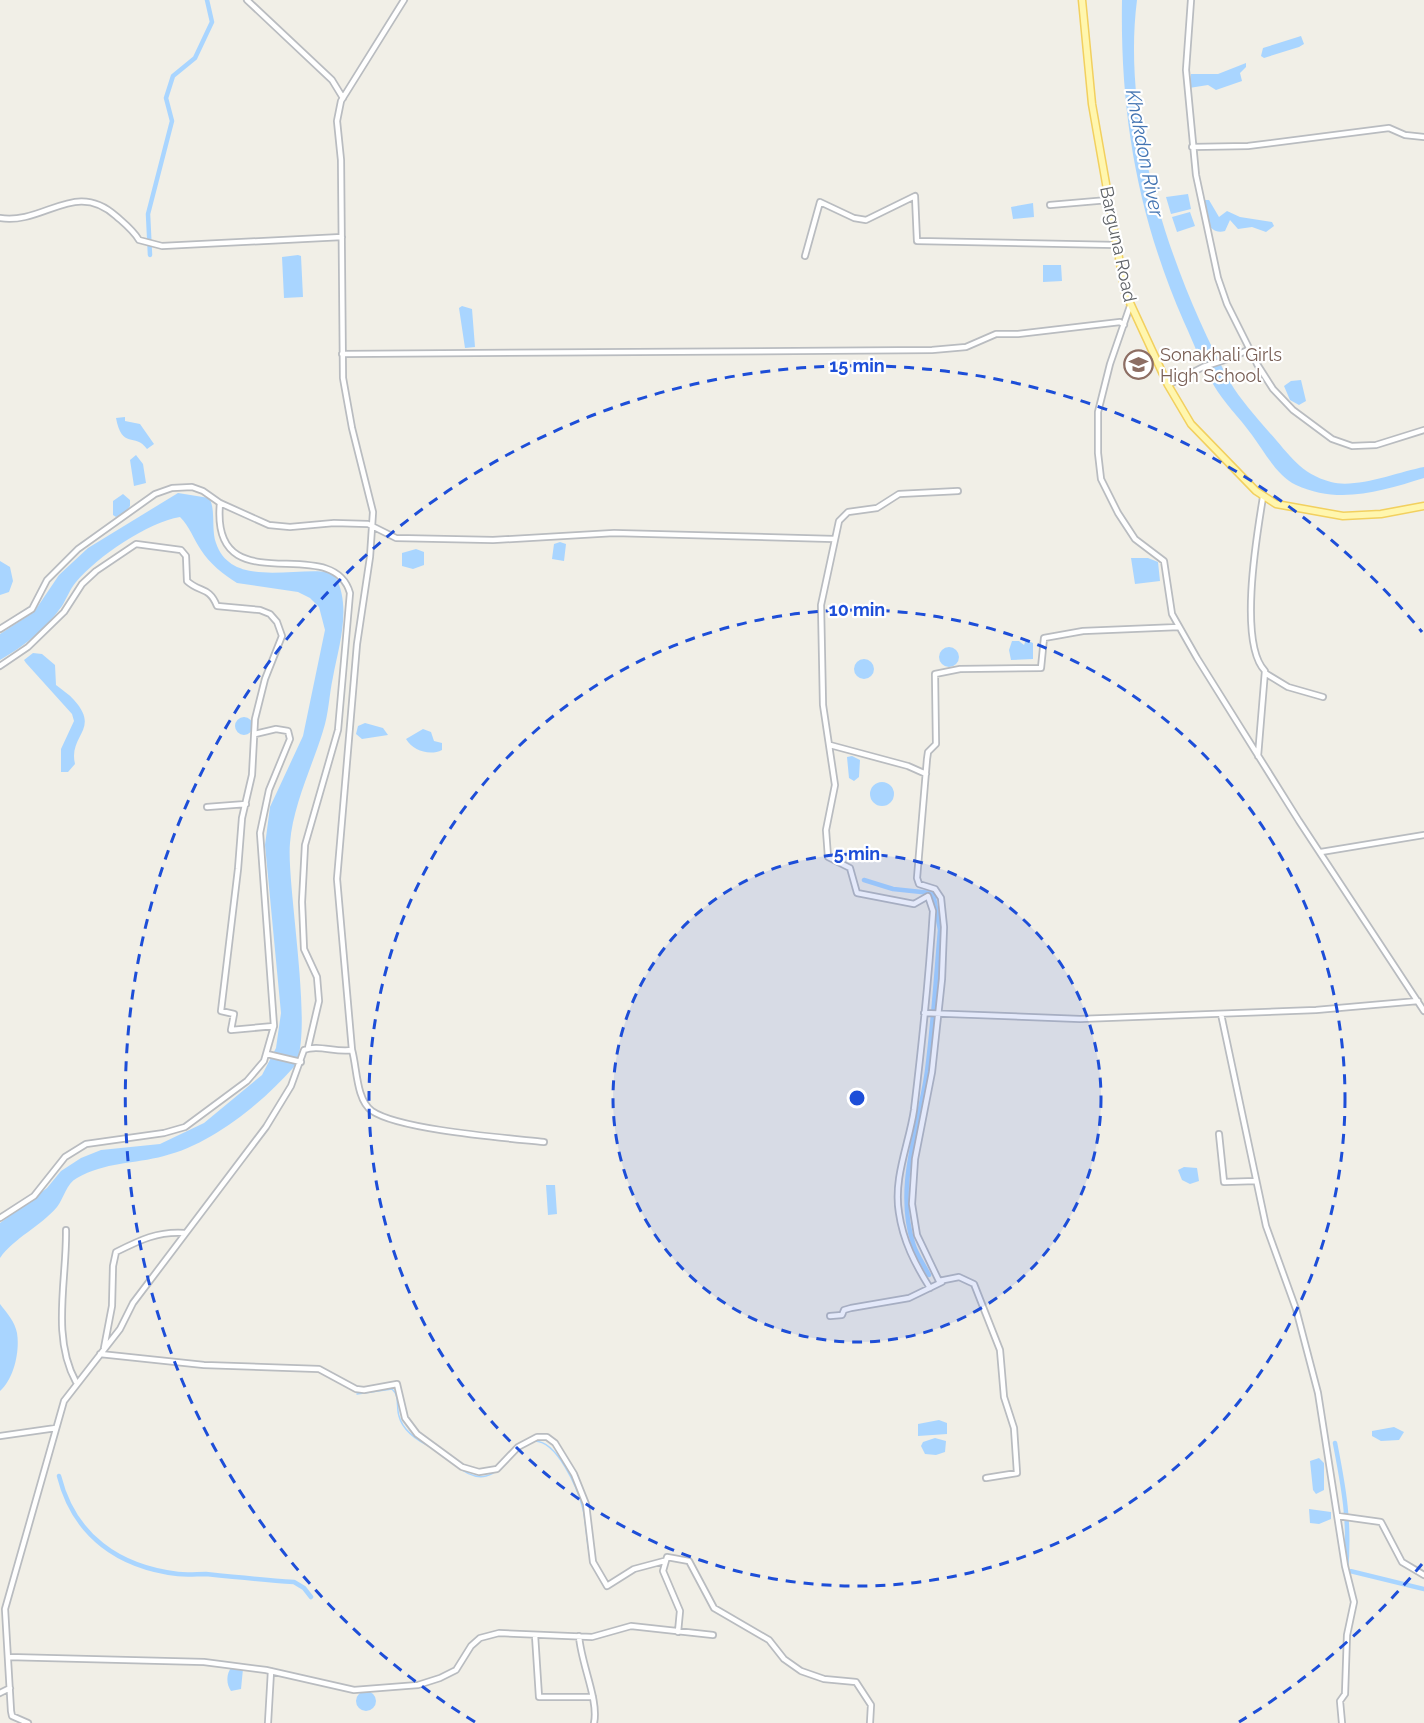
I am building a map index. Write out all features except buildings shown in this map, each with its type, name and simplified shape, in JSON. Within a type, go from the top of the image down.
[{"type":"main road","name":"Barguna Road","points":[[1082,0],[1092,104],[1116,245],[1130,306],[1168,385],[1191,424],[1263,497],[1276,504],[1343,516],[1381,514],[1424,506]]},
{"type":"street","points":[[247,0],[332,80],[343,98]]},
{"type":"street","points":[[404,0],[343,98],[337,120],[341,160],[342,354],[352,428],[373,512],[357,644],[338,879],[352,1050],[362,1096],[371,1110],[402,1121],[464,1133],[544,1142]]},
{"type":"street","points":[[1191,0],[1186,70],[1196,175],[1218,278],[1227,304],[1250,349],[1273,389],[1306,422],[1332,439],[1352,446],[1376,445],[1424,430]]},
{"type":"street","points":[[1192,147],[1248,146],[1389,128],[1405,135],[1424,137]]},
{"type":"street","points":[[805,256],[820,202],[845,214],[866,220],[915,196],[917,242],[1116,245]]},
{"type":"street","points":[[1050,205],[1108,200]]},
{"type":"street","points":[[0,218],[23,218],[73,201],[94,202],[107,207],[133,230],[139,240],[162,246],[342,237]]},
{"type":"street","points":[[1130,306],[1110,364],[1098,412],[1098,453],[1101,479],[1118,513],[1135,539],[1164,561],[1172,614],[1179,627],[1258,756],[1424,1011]]},
{"type":"street","points":[[342,354],[932,351],[966,347],[996,334],[1018,334],[1099,323],[1120,322],[1124,325]]},
{"type":"street","points":[[1168,385],[1203,367],[1250,349]]},
{"type":"street","points":[[0,629],[32,609],[47,580],[78,549],[155,494],[172,488],[192,487],[220,503],[269,525],[290,527],[334,523],[372,526],[396,538],[444,540],[604,533],[834,539]]},
{"type":"street","points":[[930,1288],[910,1256],[898,1212],[900,1173],[914,1111],[933,911],[931,900],[924,896],[914,904],[856,893],[850,868],[828,857],[826,830],[835,785],[823,705],[821,604],[839,521],[848,512],[877,508],[899,494],[958,491]]},
{"type":"street","points":[[1263,497],[1254,556],[1251,617],[1257,663],[1265,673],[1288,687],[1323,697]]},
{"type":"street","points":[[28,1723],[12,1716],[5,1609],[64,1401],[76,1382],[120,1329],[133,1303],[266,1127],[291,1086],[304,1050],[308,1048],[319,1001],[317,977],[304,949],[302,902],[305,845],[338,730],[350,593],[347,580],[339,572],[326,567],[303,564],[258,564],[244,558],[232,548],[223,534],[220,503]]},
{"type":"street","points":[[0,666],[28,646],[56,620],[82,584],[109,561],[136,544],[181,550],[186,556],[187,581],[193,587],[204,589],[212,594],[217,606],[222,609],[260,610],[270,614],[277,622],[282,642],[275,654],[258,704],[252,775],[238,849],[236,886],[220,1011],[234,1014],[231,1030],[274,1026]]},
{"type":"street","points":[[942,1282],[937,1278],[917,1235],[912,1204],[915,1159],[932,1072],[944,936],[941,898],[932,887],[919,884],[916,878],[928,752],[936,744],[935,674],[940,671],[1041,668],[1044,638],[1083,631],[1179,627]]},
{"type":"street","points":[[1258,756],[1265,673]]},
{"type":"street","points":[[0,1218],[34,1196],[65,1157],[86,1144],[164,1133],[185,1127],[247,1081],[267,1054],[274,1026],[260,833],[269,790],[290,739],[288,731],[282,729],[255,734]]},
{"type":"street","points":[[830,746],[908,766],[926,774]]},
{"type":"street","points":[[207,807],[246,804]]},
{"type":"street","points":[[1321,852],[1424,835]]},
{"type":"street","points":[[924,1012],[1049,1020],[1316,1010],[1418,1001]]},
{"type":"street","points":[[1221,1014],[1266,1226],[1296,1309],[1318,1393],[1345,1566],[1354,1602],[1347,1635],[1344,1697],[1340,1701],[1342,1723]]},
{"type":"street","points":[[308,1048],[352,1050]]},
{"type":"street","points":[[267,1054],[301,1062]]},
{"type":"street","points":[[1219,1134],[1224,1182],[1256,1181]]},
{"type":"street","points":[[66,1230],[63,1327],[69,1368],[76,1382]]},
{"type":"street","points":[[101,1352],[112,1306],[113,1266],[116,1252],[138,1239],[162,1232],[185,1233]]},
{"type":"street","points":[[830,1316],[842,1315],[844,1310],[851,1308],[909,1298],[942,1282],[959,1277],[974,1284],[1000,1350],[1004,1396],[1014,1428],[1017,1473],[986,1478]]},
{"type":"street","points":[[101,1352],[204,1365],[319,1369],[356,1389],[364,1390],[397,1384],[405,1418],[413,1431],[462,1467],[479,1472],[497,1469],[524,1443],[537,1437],[547,1437],[560,1449],[583,1494],[593,1562],[607,1586],[634,1569],[664,1561],[667,1557],[689,1561],[714,1608],[769,1640],[784,1659],[801,1671],[824,1679],[856,1682],[871,1705],[870,1723]]},
{"type":"street","points":[[0,1436],[56,1428]]},
{"type":"street","points":[[1338,1516],[1381,1522],[1402,1562],[1424,1575]]},
{"type":"street","points":[[664,1561],[663,1571],[680,1611],[678,1632]]},
{"type":"street","points":[[8,1657],[204,1662],[271,1671],[354,1690],[418,1685],[456,1670],[471,1646],[480,1638],[500,1633],[592,1636],[631,1626],[713,1635]]},
{"type":"street","points":[[535,1635],[538,1696],[593,1697]]},
{"type":"street","points":[[579,1636],[580,1653],[596,1711],[594,1723]]},
{"type":"street","points":[[268,1723],[271,1671]]},
{"type":"street","points":[[0,1693],[10,1688]]},
{"type":"water","name":"Khakdon River","points":[[1122,0],[1137,0],[1134,48],[1136,97],[1155,197],[1188,294],[1230,382],[1289,455],[1311,474],[1341,484],[1377,479],[1424,467],[1424,478],[1376,491],[1344,495],[1312,491],[1296,485],[1276,469],[1217,391],[1201,362],[1168,283],[1144,204],[1135,165],[1124,84]]},
{"type":"water","points":[[1301,36],[1304,44],[1299,47],[1264,58],[1261,56],[1263,48]]},
{"type":"water","points":[[1246,63],[1246,67],[1240,73],[1242,81],[1216,90],[1208,85],[1189,88],[1191,74],[1218,74]]},
{"type":"water","points":[[1188,194],[1191,209],[1171,214],[1166,197]]},
{"type":"water","points":[[1204,200],[1209,200],[1219,217],[1227,211],[1240,217],[1272,222],[1274,226],[1266,232],[1252,227],[1238,229],[1230,220],[1225,231],[1219,232],[1208,223],[1204,211]]},
{"type":"water","points":[[1033,203],[1034,217],[1013,219],[1011,207]]},
{"type":"water","points":[[1190,212],[1195,226],[1177,232],[1172,217]]},
{"type":"water","points":[[301,256],[303,297],[284,298],[282,257]]},
{"type":"water","points":[[1043,265],[1061,265],[1062,281],[1043,282]]},
{"type":"water","points":[[462,306],[472,309],[475,347],[465,348],[459,308]]},
{"type":"water","points":[[1301,380],[1306,401],[1299,405],[1290,400],[1284,386],[1291,381]]},
{"type":"water","points":[[125,417],[125,421],[140,424],[154,444],[147,449],[138,441],[125,437],[116,418]]},
{"type":"water","points":[[136,455],[143,464],[146,483],[134,486],[130,460]]},
{"type":"water","points":[[178,493],[209,498],[216,543],[224,557],[235,566],[249,571],[264,572],[328,572],[335,576],[343,600],[343,626],[327,718],[299,800],[290,843],[301,996],[302,1028],[299,1053],[293,1068],[266,1095],[234,1121],[200,1143],[153,1159],[98,1169],[77,1178],[70,1184],[51,1214],[13,1244],[0,1258],[0,1223],[47,1188],[61,1171],[81,1158],[101,1150],[160,1144],[204,1123],[262,1075],[276,1048],[281,1013],[265,845],[270,807],[303,736],[325,630],[319,607],[310,598],[298,592],[237,583],[232,580],[208,560],[180,517],[167,520],[139,533],[97,562],[76,582],[62,606],[49,622],[26,643],[0,660],[0,634],[34,612],[59,575],[88,548]]},
{"type":"water","points":[[123,494],[130,500],[130,506],[125,513],[116,517],[113,515],[113,501]]},
{"type":"water","points":[[560,542],[566,544],[564,561],[552,559],[554,544]]},
{"type":"water","points":[[416,549],[424,552],[424,565],[413,569],[402,566],[402,553]]},
{"type":"water","points":[[1131,558],[1148,558],[1158,562],[1160,581],[1135,584]]},
{"type":"water","points":[[0,561],[10,567],[13,581],[9,592],[0,595]]},
{"type":"water","points":[[1026,640],[1033,643],[1033,659],[1011,660],[1009,650],[1012,641],[1019,641],[1024,645]]},
{"type":"water","points":[[945,647],[953,647],[959,653],[959,661],[953,667],[945,667],[939,661],[939,653]]},
{"type":"water","points":[[33,653],[42,654],[55,665],[56,685],[74,700],[82,710],[85,719],[74,754],[75,764],[68,772],[61,772],[61,749],[74,721],[72,714],[24,660]]},
{"type":"water","points":[[864,659],[871,662],[874,669],[871,676],[864,679],[857,676],[854,669],[857,662]]},
{"type":"water","points":[[244,717],[250,720],[253,726],[250,732],[244,735],[238,732],[235,726],[238,720]]},
{"type":"water","points":[[365,723],[383,728],[388,735],[362,739],[356,734],[358,726]]},
{"type":"water","points":[[423,729],[431,732],[434,741],[442,743],[442,750],[427,752],[409,743],[406,739]]},
{"type":"water","points":[[852,756],[860,760],[859,777],[854,781],[849,778],[847,757]]},
{"type":"water","points":[[882,782],[890,786],[894,794],[890,802],[882,806],[874,802],[870,794],[874,786]]},
{"type":"water","points":[[1184,1167],[1197,1168],[1199,1181],[1190,1184],[1182,1180],[1178,1170]]},
{"type":"water","points":[[546,1185],[555,1185],[557,1214],[548,1215]]},
{"type":"water","points":[[0,1304],[14,1325],[18,1340],[17,1356],[12,1372],[0,1391]]},
{"type":"water","points":[[939,1420],[947,1423],[947,1434],[918,1436],[918,1424]]},
{"type":"water","points":[[1394,1427],[1404,1432],[1399,1440],[1381,1441],[1372,1436],[1372,1431]]},
{"type":"water","points":[[935,1438],[946,1441],[945,1452],[936,1455],[925,1454],[921,1446],[923,1442]]},
{"type":"water","points":[[1319,1458],[1324,1463],[1324,1490],[1316,1494],[1313,1490],[1310,1461]]},
{"type":"water","points":[[1309,1509],[1331,1512],[1331,1519],[1319,1524],[1310,1523]]},
{"type":"water","points":[[232,1667],[243,1669],[241,1689],[231,1691],[227,1679]]},
{"type":"water","points":[[362,1691],[370,1691],[376,1697],[376,1705],[370,1711],[362,1711],[356,1705],[356,1697]]},
{"type":"waterway","points":[[150,255],[148,214],[172,121],[166,98],[173,76],[195,58],[212,22],[207,0]]},
{"type":"waterway","points":[[864,880],[893,889],[931,893],[940,930],[927,1071],[910,1157],[906,1200],[913,1243],[929,1275]]},
{"type":"waterway","points":[[357,1394],[392,1389],[396,1395],[399,1416],[404,1427],[433,1448]]},
{"type":"waterway","points":[[533,1441],[550,1448],[558,1456],[571,1478],[583,1509],[591,1560]]},
{"type":"waterway","points":[[1335,1443],[1345,1506],[1346,1570],[1424,1589]]},
{"type":"waterway","points":[[454,1464],[465,1472],[484,1477],[498,1469],[521,1448]]},
{"type":"waterway","points":[[59,1476],[76,1516],[88,1532],[118,1556],[137,1564],[178,1574],[206,1574],[294,1582],[304,1588],[311,1597]]},
{"type":"waterway","points":[[592,1565],[602,1581]]},
{"type":"waterway","points":[[615,1584],[623,1578]]},
{"type":"place","name":"Sonakhali Girls High School","points":[[1139,365]]}]
